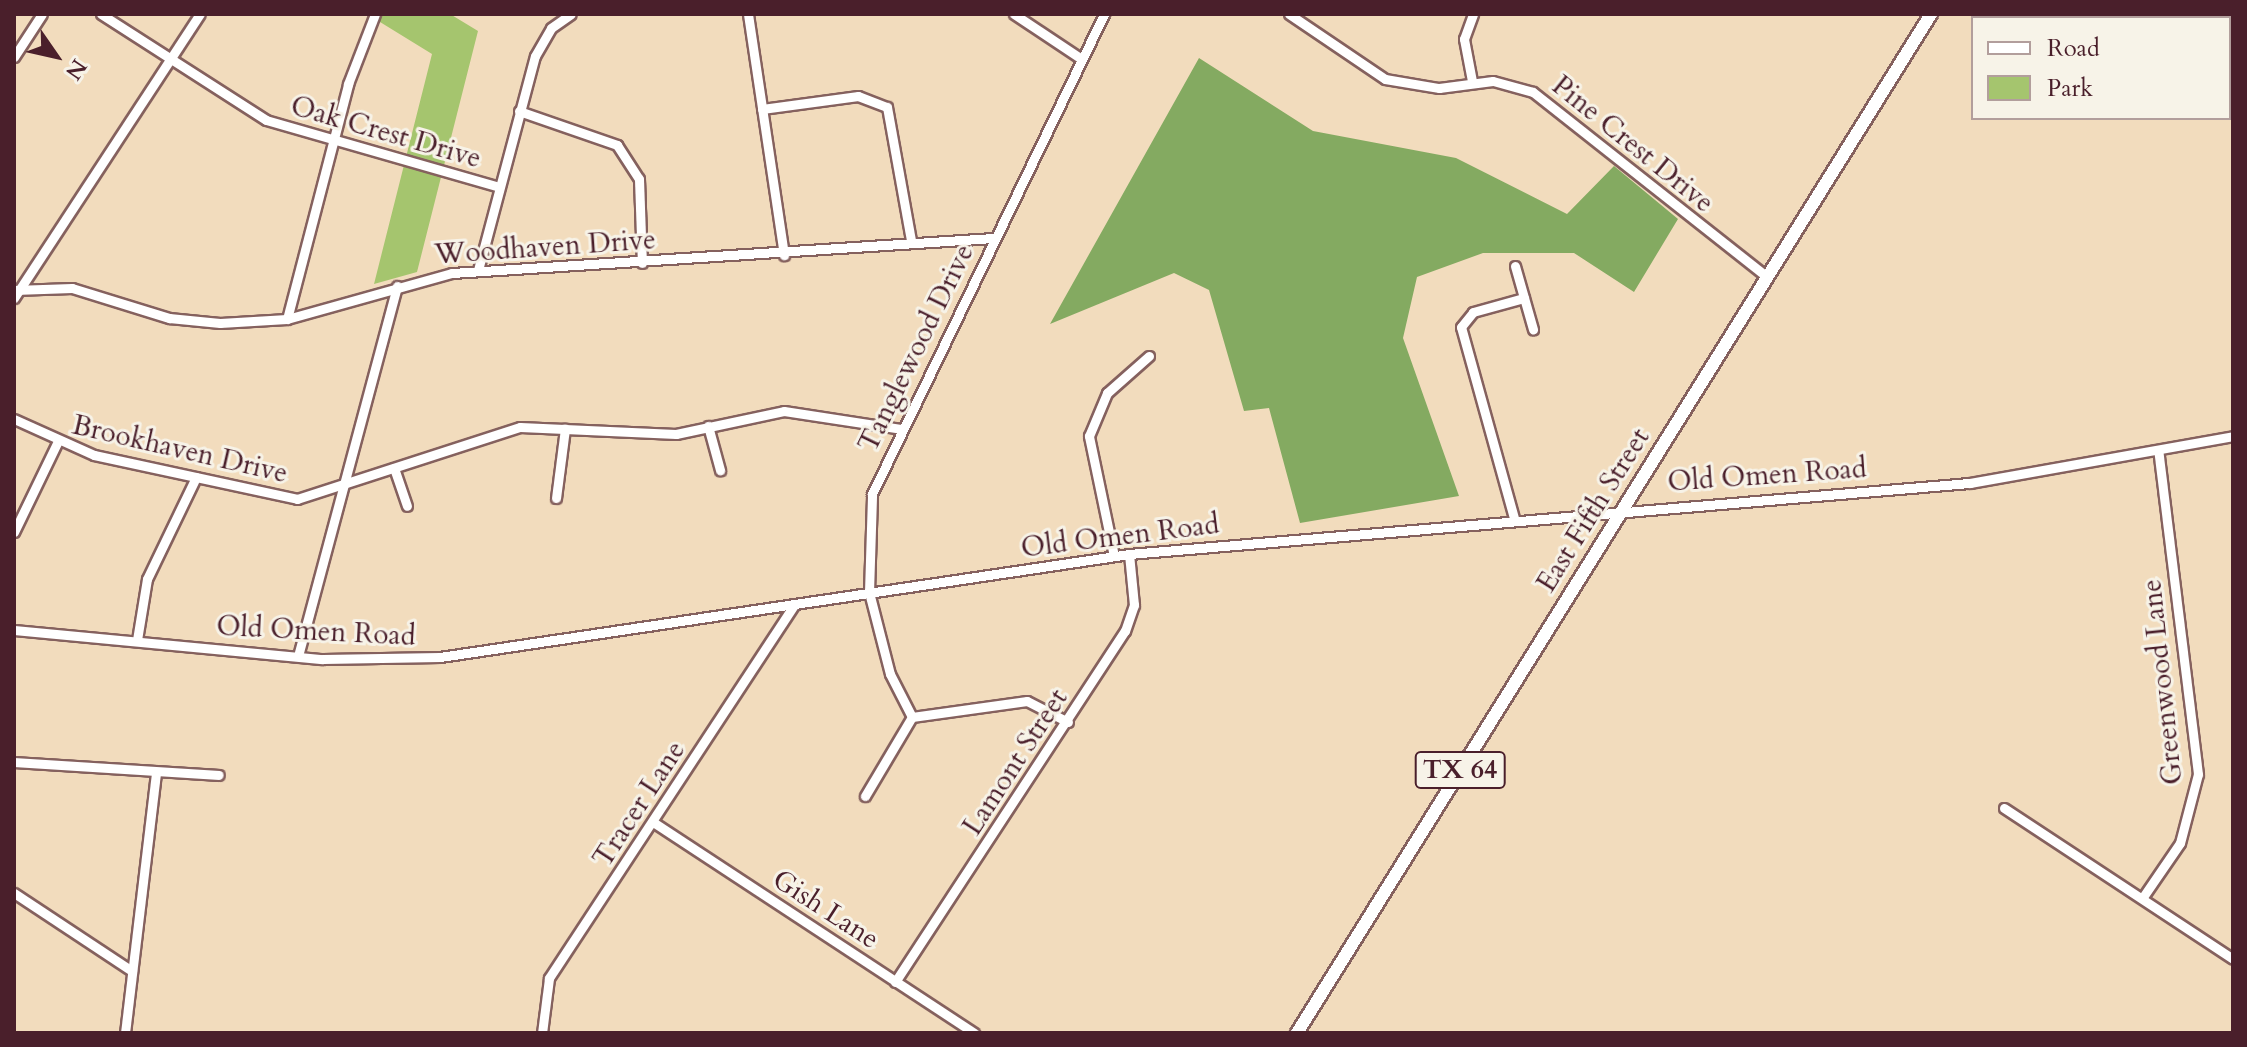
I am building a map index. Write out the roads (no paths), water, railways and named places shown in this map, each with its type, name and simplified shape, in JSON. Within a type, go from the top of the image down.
[{"type":"main road","name":"East Fifth Street","points":[[1297,1033],[1931,14]]},
{"type":"street","points":[[14,57],[42,14]]},
{"type":"street","name":"Oak Crest Drive","points":[[101,14],[266,120],[333,144],[499,187]]},
{"type":"street","points":[[16,292],[200,14]]},
{"type":"street","points":[[287,319],[333,144],[375,14]]},
{"type":"street","points":[[478,270],[519,111],[542,41],[571,14]]},
{"type":"street","points":[[748,14],[784,255]]},
{"type":"street","points":[[1014,14],[1080,58]]},
{"type":"street","name":"Tanglewood Drive","points":[[912,717],[890,674],[869,592],[872,494],[1080,58],[1104,14]]},
{"type":"street","points":[[1472,81],[1464,39],[1473,14]]},
{"type":"street","name":"Pine Crest Drive","points":[[1293,15],[1385,79],[1439,88],[1472,81],[1517,85],[1547,100],[1766,276]]},
{"type":"street","points":[[762,109],[858,96],[887,107],[911,241]]},
{"type":"street","points":[[519,111],[617,145],[639,179],[642,263]]},
{"type":"street","name":"Woodhaven Drive","points":[[16,292],[89,291],[194,323],[287,319],[397,286],[478,270],[784,255],[911,241],[993,238]]},
{"type":"street","points":[[1515,266],[1533,329]]},
{"type":"street","points":[[298,656],[397,286]]},
{"type":"street","points":[[1514,518],[1461,327],[1467,315],[1524,298]]},
{"type":"street","points":[[1114,556],[1089,436],[1107,393],[1149,356]]},
{"type":"street","name":"Brookhaven Drive","points":[[14,419],[57,443],[297,499],[343,488],[496,430],[565,429],[676,434],[784,411],[901,429]]},
{"type":"street","points":[[708,426],[720,470]]},
{"type":"street","points":[[556,498],[565,429]]},
{"type":"street","name":"Old Omen Road","points":[[14,630],[298,656],[440,657],[1129,554],[1623,507],[1970,483],[2233,436]]},
{"type":"street","points":[[14,532],[57,443]]},
{"type":"street","name":"Greenwood Lane","points":[[2143,897],[2180,843],[2198,774],[2158,450]]},
{"type":"street","points":[[394,468],[407,506]]},
{"type":"street","points":[[137,640],[147,579],[196,477]]},
{"type":"street","name":"Lamont Street","points":[[895,982],[1068,722],[1133,616],[1129,554]]},
{"type":"street","name":"Tracer Lane","points":[[542,1033],[549,978],[794,605]]},
{"type":"street","points":[[865,796],[912,717],[1027,701],[1068,722]]},
{"type":"street","points":[[14,762],[219,775]]},
{"type":"street","points":[[125,1033],[156,773]]},
{"type":"street","points":[[2004,808],[2233,959]]},
{"type":"street","name":"Gish Lane","points":[[653,822],[974,1033]]},
{"type":"street","points":[[14,893],[132,971]]}]
